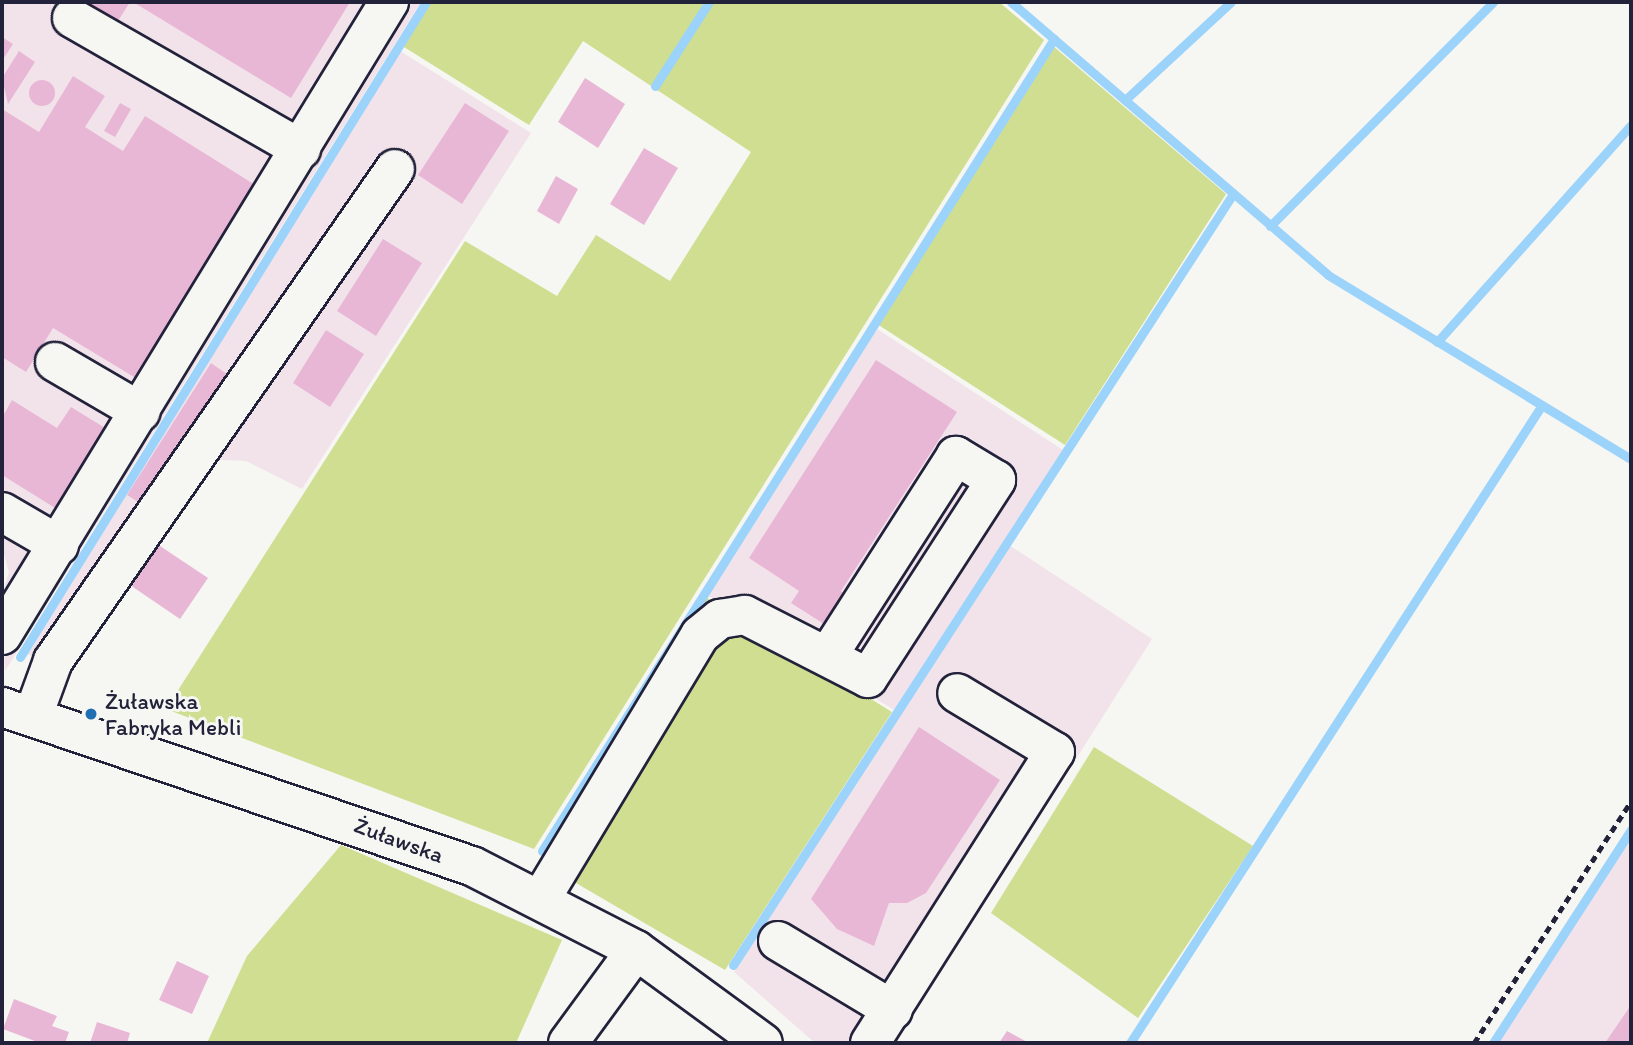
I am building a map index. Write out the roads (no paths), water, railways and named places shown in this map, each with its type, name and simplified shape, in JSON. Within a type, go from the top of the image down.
[{"type":"street","points":[[2,635],[141,412],[389,2]]},
{"type":"street","points":[[72,18],[301,149]]},
{"type":"street","points":[[18,712],[395,169]]},
{"type":"street","points":[[55,362],[141,412]]},
{"type":"street","points":[[542,897],[700,635],[720,619],[745,615],[869,678],[996,481],[956,456],[828,655]]},
{"type":"street","points":[[2,512],[59,545]]},
{"type":"street","points":[[870,1043],[1055,752],[957,693]]},
{"type":"street","name":"Żuławska","points":[[18,712],[234,781],[542,897],[636,950],[763,1043]]},
{"type":"street","points":[[778,941],[893,1010]]},
{"type":"street","points":[[568,1043],[636,950]]},
{"type":"waterway","points":[[20,657],[426,2]]},
{"type":"waterway","points":[[655,86],[709,2]]},
{"type":"waterway","points":[[1011,2],[1328,275],[1631,459]]},
{"type":"waterway","points":[[1125,100],[1231,2]]},
{"type":"waterway","points":[[1270,226],[1493,2]]},
{"type":"waterway","points":[[542,851],[1054,39]]},
{"type":"waterway","points":[[1437,342],[1631,125]]},
{"type":"waterway","points":[[733,965],[1233,194]]},
{"type":"waterway","points":[[1130,1043],[1542,405]]},
{"type":"waterway","points":[[1493,1043],[1631,830]]},
{"type":"place","name":"Żuławska Fabryka Mebli","points":[[91,714]]}]
